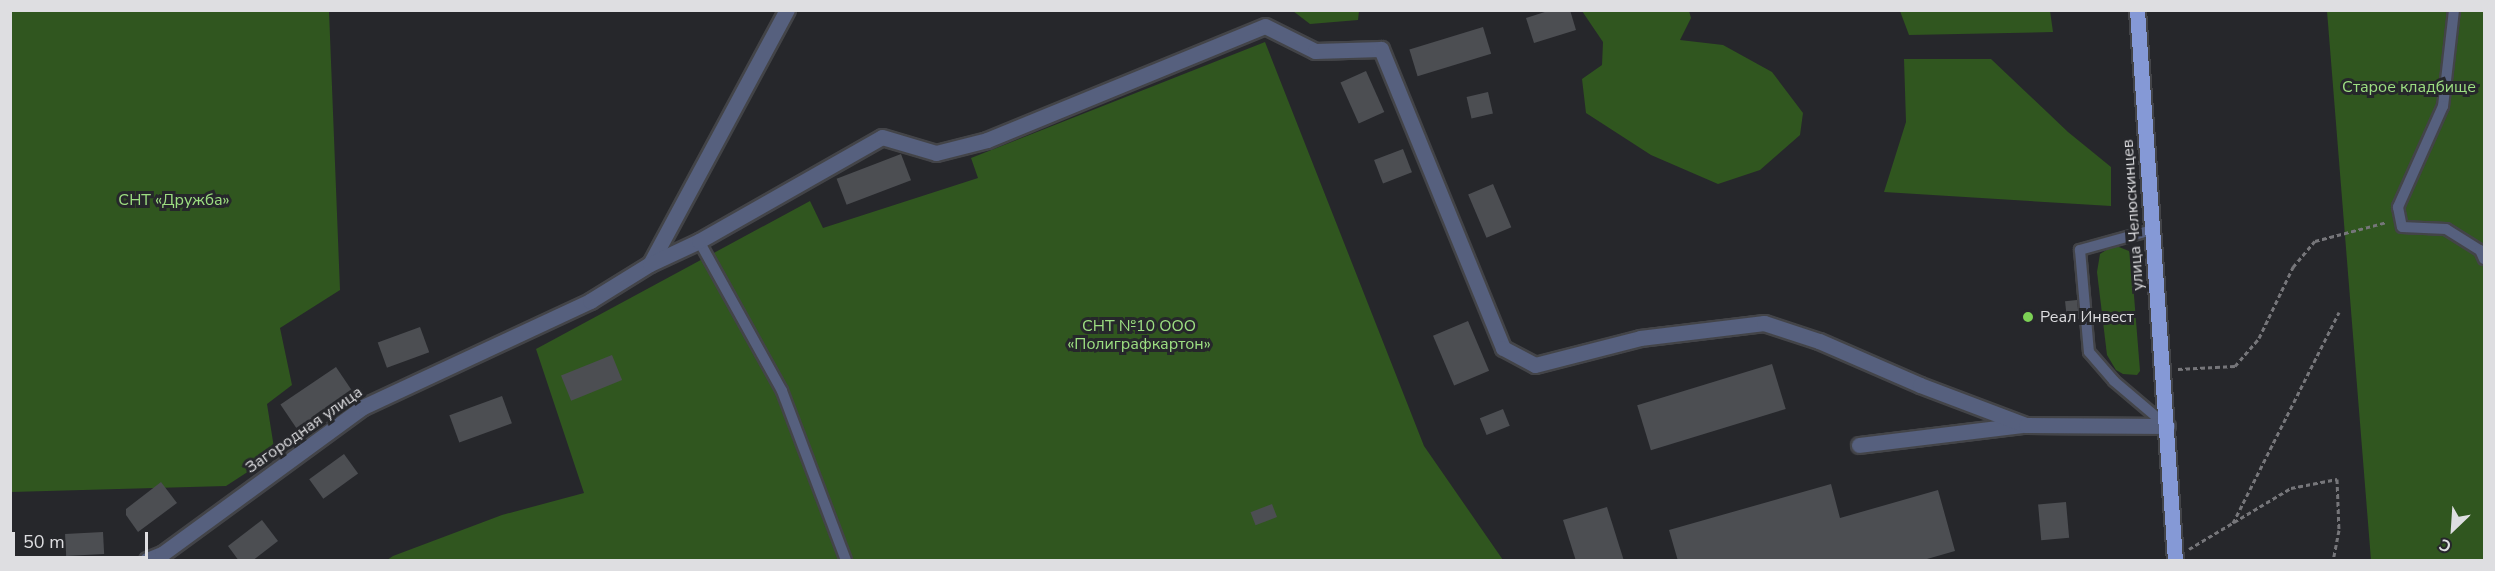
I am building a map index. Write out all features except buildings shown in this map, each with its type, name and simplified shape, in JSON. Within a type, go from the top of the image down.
[{"type":"main road","name":"улица Челюскинцев","points":[[2137,10],[2175,559]]},
{"type":"street","points":[[650,264],[787,10]]},
{"type":"street","name":"Загородная улица","points":[[147,561],[162,554],[363,407],[590,301],[650,264],[699,242],[882,137],[936,153],[987,140],[1265,26],[1315,51],[1381,49],[1503,348],[1535,365],[1640,338],[1764,323],[1819,341],[1920,385],[2026,425]]},
{"type":"street","points":[[1859,446],[2026,425],[2166,426]]},
{"type":"lane","points":[[2454,10],[2443,106],[2398,207],[2402,227],[2446,229],[2480,250],[2484,259]]},
{"type":"lane","points":[[2152,230],[2080,250],[2089,352],[2114,381],[2166,426]]},
{"type":"lane","points":[[699,242],[782,392],[846,561]]},
{"type":"path","points":[[2162,369],[2235,366],[2259,338],[2293,267],[2315,242],[2400,218]]},
{"type":"path","points":[[2233,524],[2339,312]]},
{"type":"path","points":[[2175,559],[2291,488],[2337,479],[2339,530],[2333,561]]},
{"type":"green space","name":"СНТ «Дружба»","points":[[10,11],[329,11],[340,290],[280,328],[292,385],[267,404],[275,454],[226,486],[11,492]]},
{"type":"green space","points":[[1293,11],[1359,11],[1358,20],[1310,24]]},
{"type":"green space","points":[[1582,11],[1689,11],[1691,18],[1680,40],[1723,45],[1772,72],[1803,113],[1800,135],[1760,170],[1718,184],[1651,155],[1586,113],[1582,79],[1602,65],[1603,42]]},
{"type":"green space","points":[[1900,11],[2050,11],[2053,32],[1909,35]]},
{"type":"green space","name":"Старое кладбище","points":[[2327,11],[2484,11],[2484,560],[2371,560]]},
{"type":"green space","name":"СНТ №10 ООО «Полиграфкартон»","points":[[1265,42],[1424,446],[1503,560],[387,560],[502,515],[584,493],[536,349],[810,201],[823,228],[978,178],[971,158]]},
{"type":"green space","points":[[1904,59],[1991,59],[2068,132],[2111,167],[2111,206],[1884,192],[1906,122]]},
{"type":"green space","points":[[2114,245],[2129,251],[2131,258],[2140,371],[2137,375],[2123,374],[2116,370],[2107,355],[2097,272],[2100,254]]},
{"type":"place","name":"Реал Инвест","points":[[2028,317]]}]
